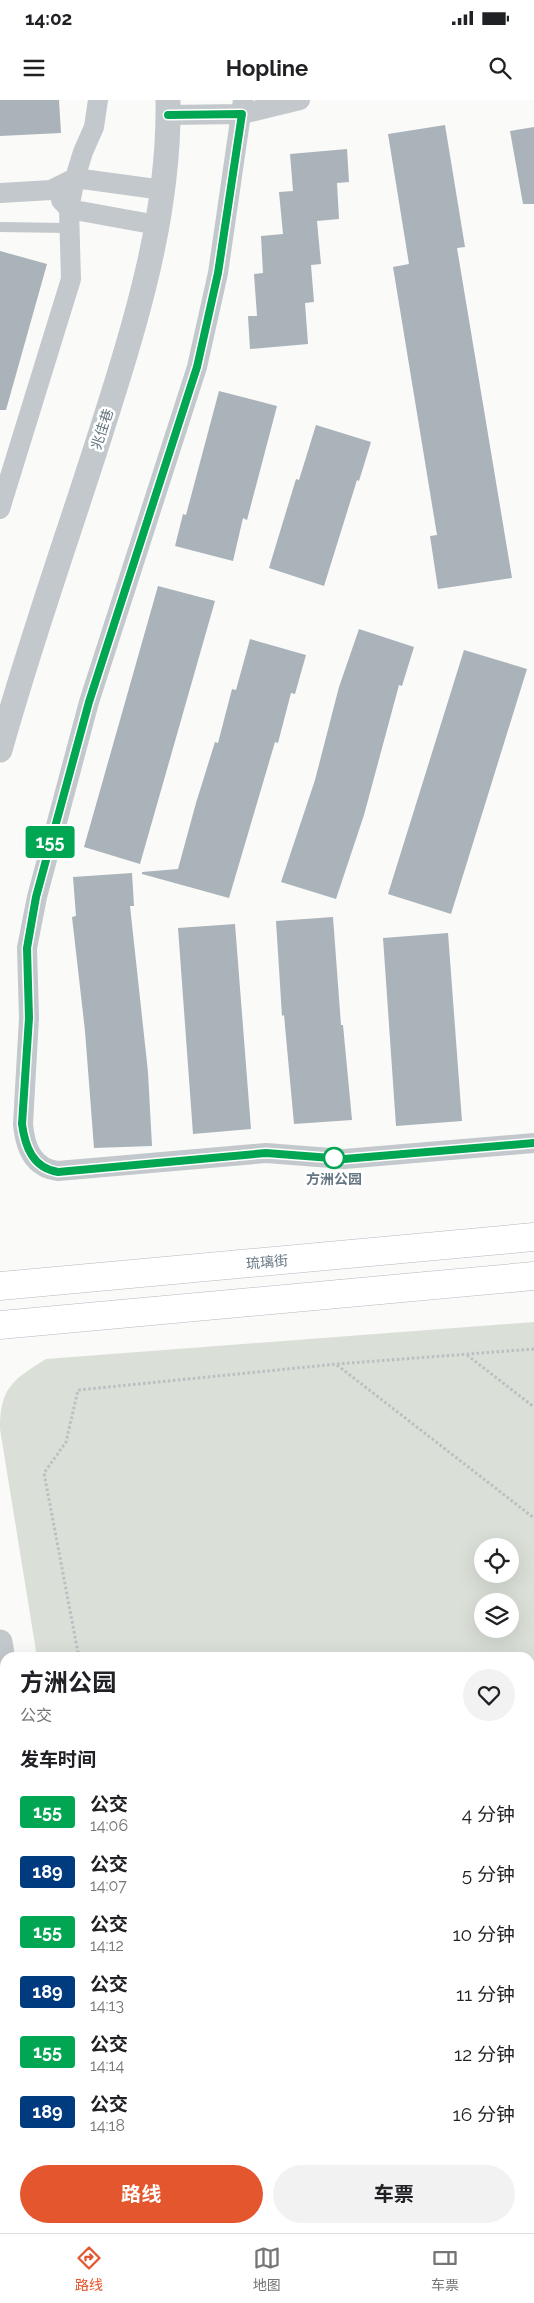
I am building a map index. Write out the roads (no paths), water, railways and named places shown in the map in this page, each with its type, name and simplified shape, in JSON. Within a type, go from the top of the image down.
[{"type":"main road","name":"琉璃街","points":[[0,1286],[534,1237]]},
{"type":"main road","points":[[0,1325],[534,1276]]},
{"type":"street","points":[[0,509],[71,279],[72,268],[68,219],[75,178],[94,127],[98,100]]},
{"type":"street","points":[[168,108],[243,107],[300,100]]},
{"type":"street","points":[[243,107],[218,273],[197,367],[89,702],[36,897],[27,948],[29,1018],[22,1124],[24,1139],[29,1152],[39,1164],[48,1170],[58,1172],[266,1153],[344,1159],[534,1143]]},
{"type":"street","name":"兆佳巷","points":[[0,750],[142,301],[163,190],[168,108]]},
{"type":"street","points":[[0,193],[51,190],[75,178],[163,190]]},
{"type":"street","points":[[51,190],[68,219]]},
{"type":"street","points":[[68,219],[157,225]]},
{"type":"lane","points":[[0,227],[68,219]]},
{"type":"place","name":"方洲公园","points":[[334,1158]]}]
